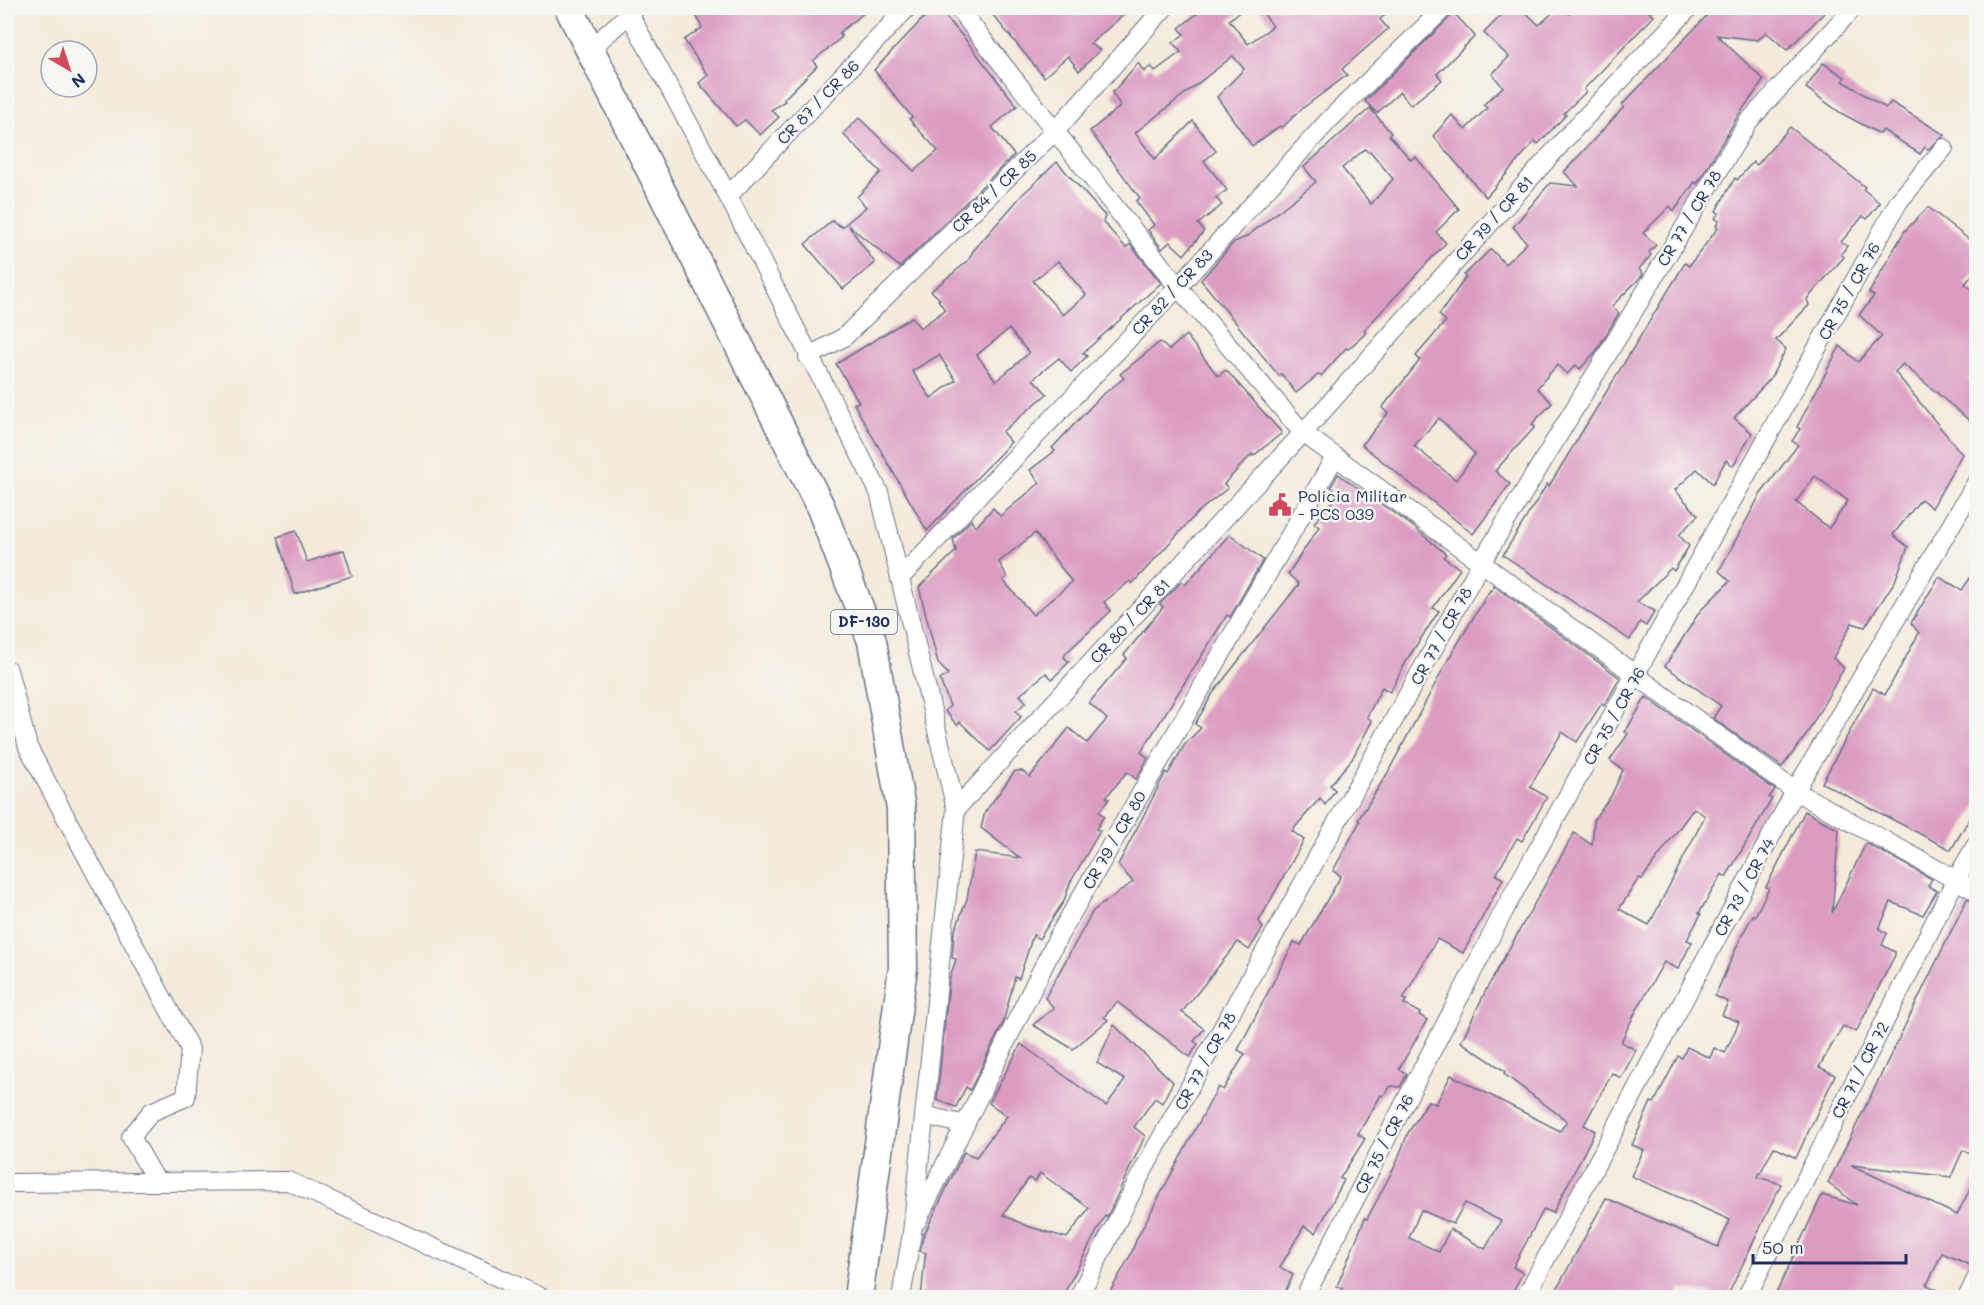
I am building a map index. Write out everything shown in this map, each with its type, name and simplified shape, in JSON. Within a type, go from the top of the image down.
[{"type":"main road","name":"DF-130","points":[[569,8],[821,508],[872,641],[901,809],[903,968],[858,1298]]},
{"type":"street","name":"CR 87 / CR 86","points":[[728,196],[907,8]]},
{"type":"street","points":[[958,8],[1178,287],[1303,433],[1795,791],[1954,881],[1977,891]]},
{"type":"street","name":"CR 84 / CR 85","points":[[808,357],[844,337],[1056,130],[1164,8]]},
{"type":"street","name":"CR 82 / CR 83","points":[[900,578],[1178,287],[1329,120],[1444,8]]},
{"type":"street","name":"CR 79 / CR 81","points":[[1303,433],[1575,128],[1689,8]]},
{"type":"street","name":"CR 77 / CR 78","points":[[1078,1298],[1145,1167],[1481,563],[1748,122],[1853,8]]},
{"type":"street","points":[[590,49],[631,10],[879,492],[956,809],[912,1233],[901,1298]]},
{"type":"street","name":"CR 75 / CR 76","points":[[1304,1298],[1509,903],[1899,201],[1944,148]]},
{"type":"street","name":"CR 80 / CR 81","points":[[956,809],[1303,433]]},
{"type":"street","name":"CR 79 / CR 80","points":[[912,1233],[1058,937],[1335,457]]},
{"type":"street","name":"CR 73 / CR 74","points":[[1525,1298],[1795,791],[1977,483]]},
{"type":"street","points":[[8,670],[28,747],[190,1049],[186,1097],[151,1112],[131,1137],[156,1182]]},
{"type":"street","name":"CR 71 / CR 72","points":[[1746,1298],[1954,881],[1977,845]]},
{"type":"street","points":[[924,1115],[965,1125]]},
{"type":"street","points":[[8,1183],[288,1181],[543,1298]]},
{"type":"street","points":[[1967,1298],[1977,1279]]},
{"type":"building","points":[[693,8],[870,8],[839,33],[842,37],[813,61],[817,66],[784,99],[785,101],[771,110],[779,117],[760,135],[745,120],[736,126],[699,83],[708,75],[684,40],[702,28]]},
{"type":"building","points":[[933,8],[938,8],[966,40],[1017,106],[992,127],[1014,155],[900,267],[848,225],[875,263],[843,289],[805,244],[832,221],[842,227],[866,207],[857,197],[881,172],[843,134],[859,118],[914,171],[938,151],[909,119],[912,117],[874,70]]},
{"type":"building","points":[[987,8],[1131,8],[1090,44],[1100,50],[1079,71],[1068,56],[1044,77]]},
{"type":"building","points":[[1204,8],[1245,8],[1229,20],[1248,44],[1273,26],[1259,8],[1394,8],[1380,19],[1388,29],[1342,69],[1347,75],[1299,111],[1282,128],[1280,126],[1252,146],[1217,97],[1244,69],[1233,56],[1135,133],[1155,159],[1193,121],[1216,151],[1204,161],[1227,190],[1216,198],[1222,205],[1198,224],[1204,231],[1184,255],[1170,242],[1162,249],[1148,230],[1154,225],[1136,201],[1140,198],[1090,131],[1121,106],[1112,93],[1138,63],[1144,72],[1151,66],[1155,71],[1181,52],[1173,43],[1184,34],[1179,28]]},
{"type":"building","points":[[1508,8],[1521,8],[1539,25],[1558,8],[1563,8],[1569,14],[1576,8],[1645,8],[1654,16],[1584,89],[1586,92],[1564,113],[1566,115],[1538,144],[1535,141],[1486,197],[1433,136],[1452,115],[1465,130],[1487,108],[1483,105],[1503,87],[1492,74],[1509,57],[1484,33]]},
{"type":"building","points":[[1714,8],[1829,8],[1787,50],[1766,32],[1758,40],[1717,35],[1764,80],[1738,116],[1697,184],[1695,182],[1674,211],[1670,206],[1643,233],[1656,245],[1639,269],[1642,276],[1612,306],[1619,313],[1597,350],[1580,369],[1576,365],[1567,374],[1557,365],[1537,388],[1552,403],[1532,424],[1535,427],[1495,471],[1510,484],[1473,534],[1362,445],[1388,413],[1382,408],[1420,360],[1416,356],[1446,321],[1439,315],[1466,277],[1464,275],[1491,249],[1505,264],[1527,243],[1513,227],[1550,183],[1578,186],[1564,172],[1624,107],[1622,105]],"holes":[[[1439,418],[1475,454],[1456,480],[1414,446]]]},
{"type":"building","points":[[1454,13],[1475,36],[1437,74],[1442,80],[1411,105],[1400,92],[1377,113],[1365,101]]},
{"type":"building","points":[[1823,63],[1845,77],[1843,81],[1874,101],[1886,108],[1891,102],[1945,135],[1928,149],[1925,147],[1920,154],[1883,130],[1880,134],[1841,113],[1806,88]]},
{"type":"building","points":[[1370,108],[1411,160],[1415,156],[1459,209],[1436,232],[1446,243],[1364,330],[1366,333],[1348,349],[1346,348],[1321,376],[1319,374],[1296,393],[1281,374],[1279,376],[1201,280],[1234,242],[1246,237],[1316,182],[1304,167]],"holes":[[[1365,149],[1370,151],[1393,179],[1371,204],[1342,168]]]},
{"type":"building","points":[[1790,127],[1865,187],[1863,189],[1880,203],[1867,219],[1863,216],[1841,242],[1847,246],[1841,254],[1844,257],[1807,299],[1809,305],[1776,340],[1786,349],[1770,379],[1734,418],[1752,433],[1733,466],[1726,460],[1713,484],[1697,469],[1675,490],[1698,515],[1679,535],[1689,546],[1674,571],[1671,568],[1637,602],[1655,611],[1646,626],[1640,622],[1630,640],[1503,555],[1547,484],[1549,486],[1685,263],[1689,266],[1718,228],[1716,226],[1719,221],[1715,218],[1719,213],[1716,211],[1735,178],[1737,180],[1753,162],[1757,165]]},
{"type":"building","points":[[1057,162],[1105,216],[1103,222],[1126,248],[1130,244],[1161,283],[1083,353],[1087,356],[1071,372],[1059,358],[1033,379],[1047,394],[1002,432],[1011,442],[927,531],[854,404],[859,402],[836,364],[912,317],[920,328],[945,310],[938,300],[940,299],[931,291],[968,261],[973,251],[1023,194]],"holes":[[[1058,261],[1086,295],[1063,315],[1033,281]],[[1009,329],[1029,353],[996,381],[977,355]],[[939,355],[956,380],[931,398],[912,371]]]},
{"type":"building","points":[[1928,207],[1977,246],[1977,269],[1965,284],[1977,294],[1977,369],[1968,380],[1977,387],[1977,427],[1903,364],[1895,372],[1962,454],[1932,508],[1921,499],[1893,535],[1908,547],[1895,581],[1865,627],[1852,623],[1833,658],[1844,668],[1805,737],[1782,767],[1713,718],[1721,706],[1665,666],[1700,611],[1730,581],[1719,571],[1760,495],[1798,445],[1792,441],[1800,429],[1797,427],[1840,346],[1858,362],[1882,336],[1859,315],[1874,296],[1869,293],[1904,232]],"holes":[[[1815,476],[1848,501],[1829,528],[1796,502]]]},
{"type":"building","points":[[1186,335],[1218,376],[1226,370],[1282,433],[1253,456],[1252,454],[1224,484],[1228,488],[1198,512],[1132,584],[1130,581],[1104,602],[1111,611],[1066,653],[1064,657],[1069,662],[1052,679],[1046,673],[1020,695],[1026,702],[1016,711],[1021,717],[990,751],[960,722],[957,725],[945,711],[950,706],[940,680],[948,674],[938,663],[919,587],[956,551],[953,539],[971,520],[976,527],[993,508],[1000,516],[1040,483],[1030,470],[1055,451],[1052,448],[1101,396],[1124,378],[1120,374],[1160,342],[1169,350]],"holes":[[[1035,533],[1072,582],[1033,615],[1003,580],[1007,577],[999,562]]]},
{"type":"building","points":[[1338,474],[1411,525],[1446,554],[1443,557],[1460,569],[1433,608],[1439,611],[1408,658],[1390,692],[1382,687],[1367,717],[1372,721],[1352,759],[1330,785],[1335,790],[1325,805],[1320,798],[1292,831],[1304,840],[1259,921],[1263,928],[1249,950],[1238,942],[1182,1012],[1204,1029],[1194,1041],[1198,1044],[1190,1057],[1117,1002],[1104,1017],[1108,1020],[1073,1049],[1033,1025],[1054,1008],[1045,998],[1093,911],[1133,882],[1118,865],[1166,772],[1168,774],[1185,744],[1201,728],[1195,724],[1213,693],[1299,584],[1288,574],[1319,527],[1314,523],[1334,500],[1331,497],[1336,491],[1331,487]]},
{"type":"building","points":[[296,531],[307,562],[344,550],[352,576],[295,594],[277,537]]},
{"type":"building","points":[[1230,534],[1263,560],[1230,617],[1227,615],[1141,752],[1148,758],[1136,779],[1127,772],[1106,797],[1109,799],[1099,812],[1104,816],[1096,829],[1100,831],[1070,883],[1064,901],[1039,939],[1033,935],[1019,979],[1015,977],[1003,1023],[970,1090],[966,1087],[956,1107],[937,1100],[949,982],[956,959],[952,958],[954,933],[967,899],[975,852],[1020,858],[981,828],[985,812],[1015,771],[1022,771],[1030,777],[1069,728],[1087,743],[1107,719],[1089,703],[1127,658],[1124,655],[1163,607],[1160,604],[1181,582],[1185,585]]},
{"type":"building","points":[[1977,568],[1977,806],[1951,850],[1822,783],[1873,688],[1885,695],[1919,633],[1911,623],[1939,577],[1962,590]]},
{"type":"building","points":[[1493,585],[1620,678],[1604,706],[1602,703],[1577,742],[1562,732],[1530,787],[1547,797],[1522,841],[1517,838],[1496,875],[1503,879],[1463,953],[1437,939],[1403,999],[1406,1000],[1404,1004],[1427,1020],[1399,1069],[1407,1074],[1400,1087],[1391,1086],[1383,1096],[1381,1095],[1358,1134],[1365,1139],[1340,1178],[1344,1180],[1316,1233],[1304,1226],[1280,1267],[1293,1275],[1282,1298],[1119,1298],[1110,1292],[1137,1238],[1218,1087],[1223,1090],[1245,1054],[1238,1050],[1294,942],[1301,945],[1341,876],[1333,871],[1360,821],[1358,820],[1387,774],[1449,658],[1490,590],[1492,591]]},
{"type":"building","points":[[1646,697],[1775,790],[1769,797],[1772,799],[1726,877],[1722,874],[1699,913],[1701,914],[1687,940],[1692,942],[1678,969],[1664,962],[1635,1013],[1621,1042],[1636,1050],[1621,1078],[1612,1073],[1584,1125],[1595,1131],[1553,1213],[1544,1209],[1513,1267],[1523,1273],[1509,1298],[1339,1298],[1343,1288],[1337,1286],[1365,1218],[1367,1219],[1395,1166],[1408,1133],[1428,1101],[1436,1104],[1451,1075],[1560,1131],[1567,1121],[1504,1074],[1505,1071],[1461,1042],[1486,990],[1574,833],[1592,845],[1594,819],[1611,796],[1623,770],[1610,760],[1628,734],[1625,732]],"holes":[[[1694,808],[1705,816],[1649,925],[1619,909],[1639,878],[1642,879]],[[1465,1203],[1501,1221],[1485,1249],[1450,1229],[1439,1252],[1409,1238],[1421,1210],[1453,1224]]]},
{"type":"building","points":[[1805,811],[1839,830],[1832,913],[1866,843],[1932,879],[1928,886],[1937,891],[1923,915],[1891,902],[1879,929],[1887,933],[1882,945],[1895,952],[1895,955],[1856,1032],[1843,1026],[1819,1067],[1835,1075],[1796,1158],[1774,1147],[1758,1177],[1781,1184],[1728,1295],[1679,1289],[1677,1298],[1552,1298],[1606,1198],[1718,1247],[1730,1220],[1631,1176],[1644,1150],[1632,1145],[1651,1102],[1654,1103],[1678,1056],[1682,1058],[1687,1047],[1710,1058],[1714,1048],[1725,1053],[1739,1022],[1722,1015],[1728,1002],[1715,996],[1741,937],[1753,915],[1755,916],[1769,888],[1766,887]]},
{"type":"building","points":[[1967,899],[1977,902],[1977,1157],[1963,1150],[1951,1177],[1851,1165],[1957,1215],[1977,1175],[1977,1268],[1942,1253],[1927,1285],[1955,1298],[1774,1298],[1822,1195],[1857,1205],[1828,1183]]},
{"type":"building","points":[[1114,1025],[1173,1082],[1162,1103],[1155,1098],[1134,1127],[1145,1136],[1107,1217],[1105,1216],[1062,1297],[1050,1294],[1049,1298],[921,1298],[926,1253],[920,1251],[923,1237],[964,1152],[976,1157],[1007,1116],[989,1103],[1021,1044],[1106,1106],[1125,1080],[1097,1063]],"holes":[[[1040,1173],[1089,1208],[1067,1238],[1027,1226],[1003,1215],[1029,1178],[1035,1182]]]},
{"type":"place","name":"Polícia Militar - PCS 039","points":[[1280,505]]}]
